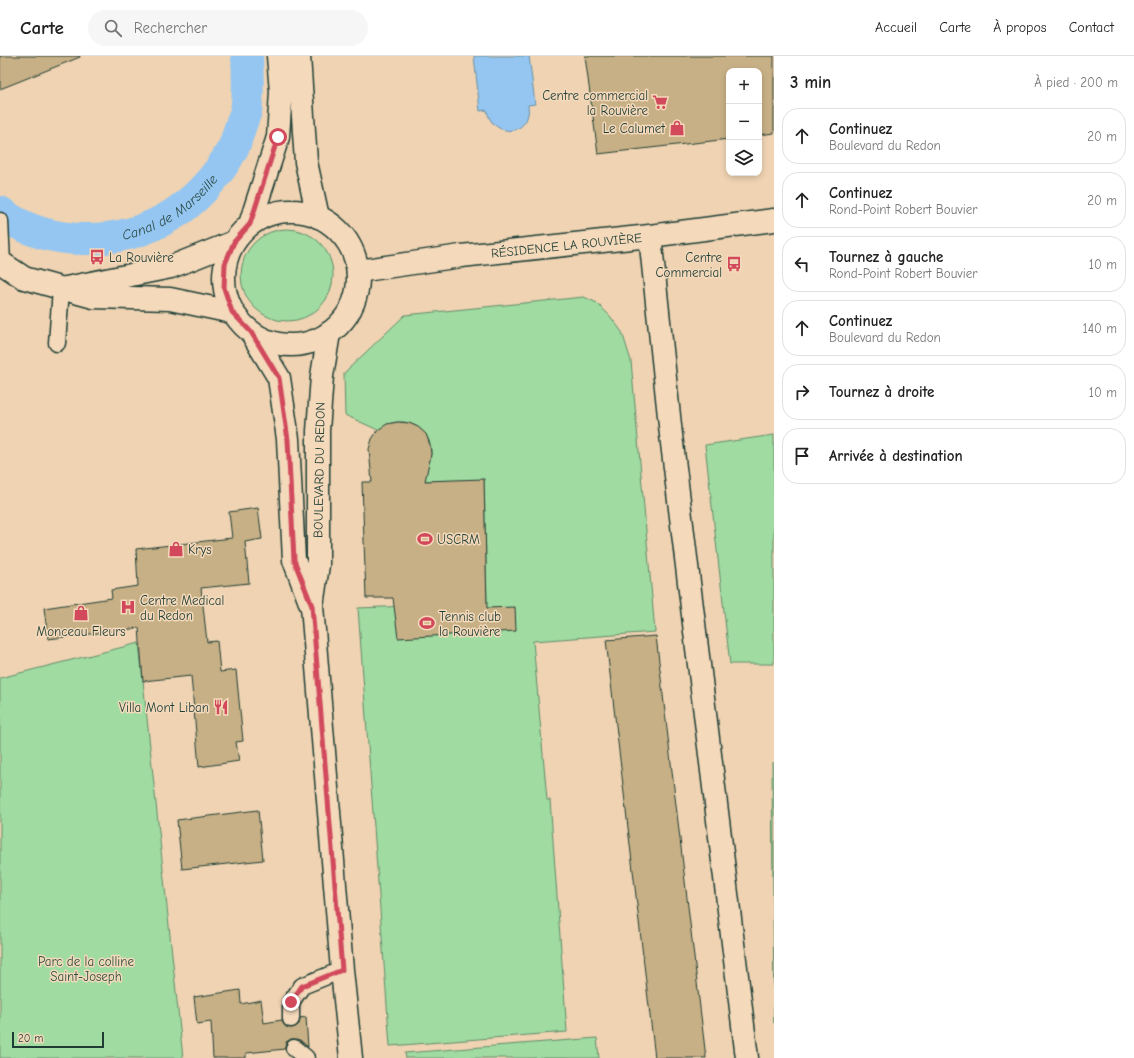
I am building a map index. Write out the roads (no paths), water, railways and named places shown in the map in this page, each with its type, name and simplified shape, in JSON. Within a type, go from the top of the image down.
[{"type":"street","points":[[250,224],[278,137],[281,92],[278,56]]},
{"type":"street","points":[[299,56],[306,162],[318,217]]},
{"type":"street","points":[[295,211],[318,217],[337,230],[351,248],[358,271],[356,295],[346,316],[329,333],[310,342],[290,346],[269,342],[251,332],[232,312],[224,288],[225,264],[234,242],[250,224],[271,214],[295,211]]},
{"type":"street","name":"RÉSIDENCE LA ROUVIÈRE","points":[[358,271],[461,256],[650,236],[774,220]]},
{"type":"street","points":[[650,236],[672,443],[747,1058]]},
{"type":"street","points":[[61,289],[171,267],[234,242]]},
{"type":"street","points":[[1,263],[24,278],[93,297],[170,300],[232,312]]},
{"type":"street","name":"BOULEVARD DU REDON","points":[[251,332],[279,378],[288,440],[294,560],[312,606]]},
{"type":"street","name":"BOULEVARD DU REDON","points":[[329,333],[322,376],[318,431],[318,565],[312,606],[342,970],[351,1058]]},
{"type":"lane","points":[[0,222],[1,263]]},
{"type":"lane","points":[[57,343],[61,289]]},
{"type":"lane","points":[[291,1019],[291,1002],[302,986],[342,970]]},
{"type":"water","points":[[474,56],[529,56],[535,104],[528,105],[528,114],[520,127],[514,130],[501,129],[490,119],[487,110],[480,111]]},
{"type":"waterway","name":"Canal de Marseille","points":[[0,212],[18,223],[38,232],[60,237],[82,239],[104,238],[126,234],[147,228],[177,212],[205,188],[221,168],[234,146],[246,111],[248,90],[247,56]]},
{"type":"place","name":"Centre commercial la Rouvière","points":[[660,102]]},
{"type":"place","name":"Le Calumet","points":[[677,128]]},
{"type":"place","name":"La Rouvière","points":[[97,257]]},
{"type":"place","name":"Centre Commercial","points":[[734,264]]},
{"type":"place","name":"USCRM","points":[[425,539]]},
{"type":"place","name":"Krys","points":[[176,549]]},
{"type":"place","name":"Centre Medical du Redon","points":[[128,607]]},
{"type":"place","name":"Monceau Fleurs","points":[[81,613]]},
{"type":"place","name":"Tennis club la Rouvière","points":[[427,623]]},
{"type":"place","name":"Villa Mont Liban","points":[[221,707]]},
{"type":"park label","name":"Parc de la colline Saint-Joseph","points":[[86,968]]}]
